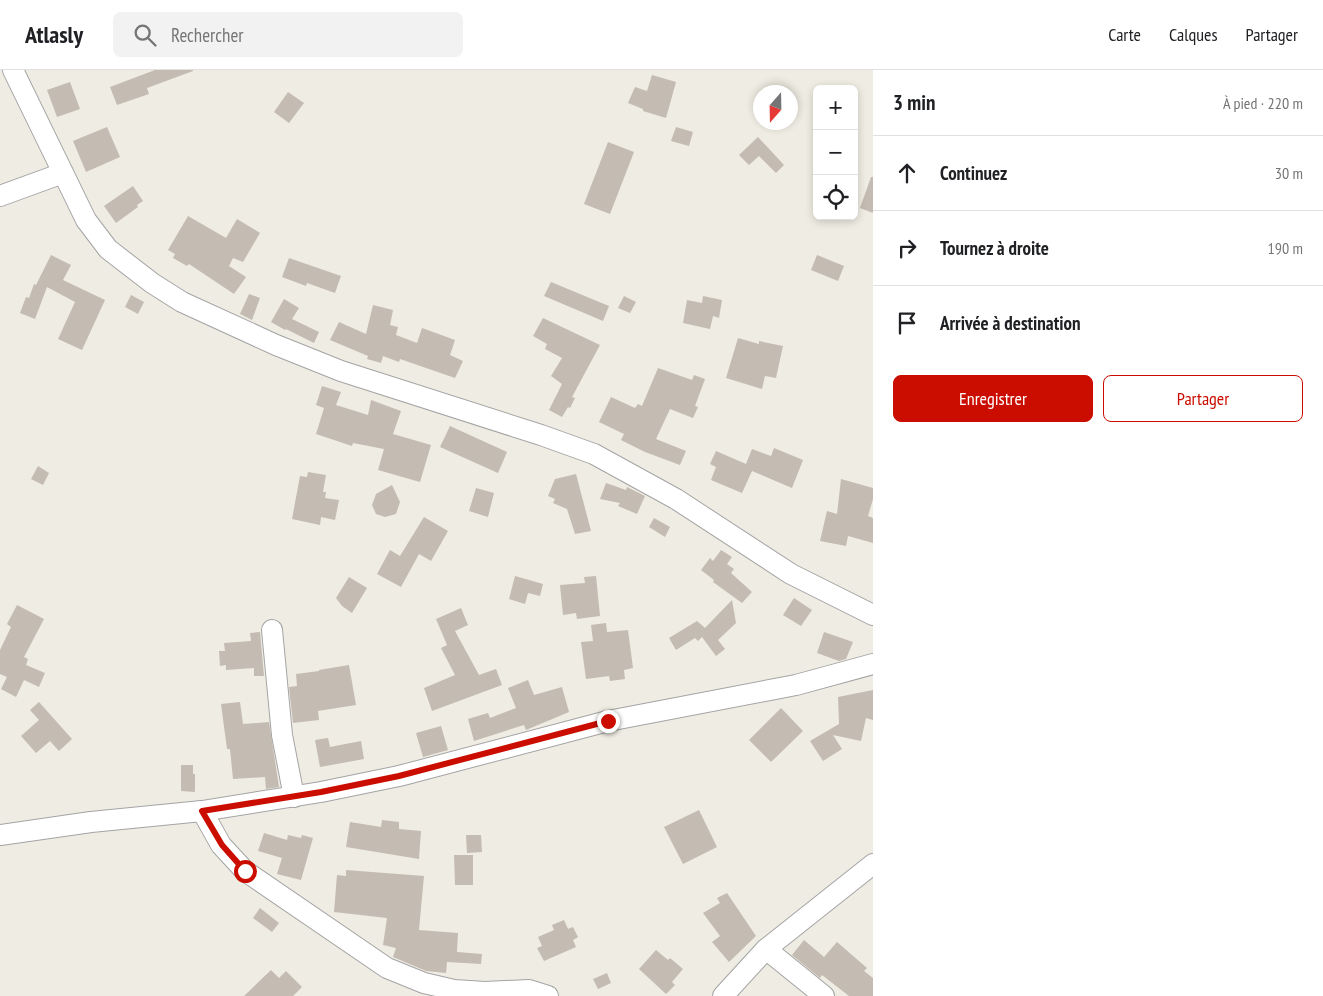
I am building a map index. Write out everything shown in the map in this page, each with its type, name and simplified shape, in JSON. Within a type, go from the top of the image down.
[{"type":"street","points":[[13,70],[86,220],[108,249],[152,283],[182,302],[276,345],[341,371],[542,435],[594,454],[676,499],[791,574],[873,615]]},
{"type":"street","points":[[0,196],[63,173]]},
{"type":"street","points":[[272,630],[282,735],[294,797]]},
{"type":"street","points":[[0,835],[91,822],[202,811],[294,797],[399,776],[608,721],[796,685],[873,664]]},
{"type":"street","points":[[202,811],[222,845],[245,871],[387,968],[424,983],[454,990],[485,992],[529,990],[548,996]]},
{"type":"street","points":[[724,996],[766,949],[873,864]]},
{"type":"street","points":[[766,949],[824,996]]},
{"type":"building","points":[[155,70],[193,71],[147,88],[149,94],[117,105],[110,87]]},
{"type":"building","points":[[652,75],[676,82],[666,118],[643,111],[643,109],[628,103],[635,87],[647,91]]},
{"type":"building","points":[[70,82],[80,109],[57,117],[47,90]]},
{"type":"building","points":[[288,92],[304,103],[289,123],[274,112]]},
{"type":"building","points":[[107,127],[120,157],[86,172],[73,141]]},
{"type":"building","points":[[676,127],[693,132],[689,146],[671,141]]},
{"type":"building","points":[[758,137],[784,165],[776,173],[759,156],[749,165],[739,155]]},
{"type":"building","points":[[608,142],[634,152],[610,214],[584,204]]},
{"type":"building","points":[[871,177],[873,177],[873,213],[860,208]]},
{"type":"building","points":[[133,186],[143,201],[116,223],[104,206]]},
{"type":"building","points":[[188,216],[226,238],[237,219],[260,233],[243,262],[233,258],[229,266],[246,277],[234,294],[189,264],[187,266],[173,258],[175,254],[168,250]]},
{"type":"building","points":[[51,255],[71,265],[63,280],[105,300],[82,350],[58,339],[75,302],[47,287],[35,319],[20,313],[26,297],[29,298],[34,284],[36,285]]},
{"type":"building","points":[[817,255],[844,266],[838,281],[811,270]]},
{"type":"building","points":[[289,258],[341,276],[335,293],[307,283],[306,286],[282,277]]},
{"type":"building","points":[[551,282],[609,306],[603,321],[544,296]]},
{"type":"building","points":[[249,294],[260,298],[252,320],[240,314]]},
{"type":"building","points":[[131,295],[144,302],[138,314],[125,307]]},
{"type":"building","points":[[624,296],[636,302],[630,313],[618,308]]},
{"type":"building","points":[[703,296],[722,300],[719,318],[713,316],[710,329],[683,323],[687,300],[702,303]]},
{"type":"building","points":[[284,299],[299,308],[292,319],[319,332],[314,343],[271,322]]},
{"type":"building","points":[[373,305],[393,310],[390,325],[398,327],[396,335],[417,343],[422,328],[455,340],[450,355],[463,361],[455,378],[400,359],[399,362],[383,356],[381,363],[367,359],[368,356],[330,340],[339,322],[366,334]]},
{"type":"building","points":[[543,318],[600,345],[572,397],[575,398],[570,408],[568,407],[562,417],[549,410],[562,384],[551,376],[562,358],[545,349],[547,344],[533,336]]},
{"type":"building","points":[[738,338],[759,344],[759,341],[783,346],[776,378],[765,376],[762,389],[726,378]]},
{"type":"building","points":[[658,368],[692,380],[694,375],[705,379],[695,406],[698,407],[693,418],[670,409],[656,439],[686,451],[680,465],[645,452],[621,440],[624,434],[599,422],[611,397],[635,408],[638,404],[642,406]]},
{"type":"building","points":[[322,386],[341,392],[336,405],[368,415],[371,400],[401,411],[393,434],[431,445],[420,482],[378,470],[384,449],[353,443],[352,446],[316,434],[324,408],[316,405]]},
{"type":"building","points":[[450,426],[507,452],[498,473],[440,447]]},
{"type":"building","points":[[774,448],[803,460],[792,488],[752,471],[742,493],[711,480],[716,467],[710,464],[716,451],[746,464],[752,449],[771,456]]},
{"type":"building","points":[[38,466],[49,473],[43,485],[31,479]]},
{"type":"building","points":[[308,472],[326,475],[323,492],[326,492],[325,498],[339,500],[335,520],[321,517],[320,525],[292,519],[300,476],[307,477]]},
{"type":"building","points":[[576,474],[591,531],[575,534],[567,509],[553,503],[555,499],[548,496],[555,479]]},
{"type":"building","points":[[841,479],[873,488],[873,499],[868,516],[873,518],[873,543],[848,536],[846,546],[820,541],[827,511],[837,514]]},
{"type":"building","points":[[606,483],[626,490],[627,487],[645,496],[637,514],[618,506],[620,503],[600,499]]},
{"type":"building","points":[[392,485],[400,502],[396,514],[385,517],[376,514],[372,505],[376,494]]},
{"type":"building","points":[[476,488],[494,493],[488,517],[469,511]]},
{"type":"building","points":[[424,517],[448,531],[431,561],[419,554],[401,587],[377,574],[390,550],[400,556]]},
{"type":"building","points":[[654,518],[670,527],[665,537],[649,527]]},
{"type":"building","points":[[721,550],[732,557],[727,564],[734,569],[731,573],[752,592],[742,603],[713,582],[714,580],[701,570],[710,558],[713,561]]},
{"type":"building","points":[[515,576],[543,584],[540,596],[528,593],[525,604],[509,599]]},
{"type":"building","points":[[596,576],[600,616],[577,619],[576,613],[563,615],[560,585],[585,583],[584,577]]},
{"type":"building","points":[[349,577],[367,588],[352,613],[342,606],[336,598]]},
{"type":"building","points":[[794,598],[812,610],[801,626],[783,615]]},
{"type":"building","points":[[732,600],[736,623],[718,640],[725,649],[716,656],[702,637],[698,641],[695,638],[676,650],[669,638],[697,621],[705,628]]},
{"type":"building","points":[[17,605],[44,619],[24,657],[28,659],[26,665],[45,673],[39,687],[24,680],[16,697],[1,689],[7,677],[0,674],[0,650],[11,627],[7,624]]},
{"type":"building","points":[[461,608],[468,625],[455,631],[479,675],[496,669],[502,685],[432,711],[424,688],[455,675],[441,648],[447,645],[436,619]]},
{"type":"building","points":[[606,623],[607,632],[628,630],[633,668],[624,670],[625,679],[610,681],[609,676],[586,679],[581,642],[593,641],[591,625]]},
{"type":"building","points":[[260,632],[264,676],[254,676],[254,668],[226,670],[226,665],[220,666],[219,651],[225,651],[224,643],[251,641],[250,633]]},
{"type":"building","points":[[824,632],[853,642],[846,659],[839,661],[817,653]]},
{"type":"building","points":[[349,665],[356,705],[318,711],[319,720],[293,723],[289,687],[297,686],[296,674]]},
{"type":"building","points":[[528,680],[534,695],[562,687],[569,712],[526,730],[524,725],[474,741],[468,719],[488,713],[490,718],[516,708],[508,688]]},
{"type":"building","points":[[873,690],[873,720],[866,718],[861,741],[833,735],[842,749],[823,761],[810,741],[839,724],[838,697]]},
{"type":"building","points":[[39,702],[72,739],[59,751],[50,741],[36,753],[21,736],[39,720],[30,710]]},
{"type":"building","points":[[240,702],[243,724],[269,722],[279,787],[266,789],[265,777],[233,779],[230,749],[227,749],[221,704]]},
{"type":"building","points":[[781,708],[803,731],[771,762],[749,740]]},
{"type":"building","points":[[441,726],[448,750],[423,757],[416,733]]},
{"type":"building","points":[[328,738],[330,747],[361,741],[364,759],[320,767],[315,740]]},
{"type":"building","points":[[181,765],[193,765],[195,792],[181,791]]},
{"type":"building","points":[[699,810],[717,847],[683,864],[664,827]]},
{"type":"building","points":[[382,820],[399,822],[399,829],[421,831],[419,859],[346,847],[350,822],[381,827]]},
{"type":"building","points":[[264,833],[287,840],[288,835],[301,838],[302,835],[313,838],[301,880],[277,874],[282,858],[258,851]]},
{"type":"building","points":[[466,835],[481,835],[482,852],[467,853]]},
{"type":"building","points":[[454,855],[473,855],[473,885],[455,885]]},
{"type":"building","points":[[346,870],[424,876],[419,930],[458,933],[457,952],[482,954],[481,964],[447,962],[446,973],[426,971],[393,957],[396,948],[383,945],[387,918],[334,912],[337,875],[346,876]]},
{"type":"building","points":[[727,893],[756,936],[729,962],[712,942],[720,936],[703,913],[720,903],[717,898]]},
{"type":"building","points":[[260,908],[279,923],[272,932],[253,918]]},
{"type":"building","points":[[564,920],[568,929],[573,927],[578,937],[573,940],[576,947],[544,961],[537,948],[542,946],[538,937],[554,930],[552,925]]},
{"type":"building","points":[[804,940],[824,957],[837,942],[867,968],[864,971],[873,978],[873,996],[849,996],[822,975],[820,978],[792,955]]},
{"type":"building","points":[[656,950],[668,960],[670,958],[683,969],[672,982],[675,985],[666,994],[639,969]]},
{"type":"building","points":[[271,970],[279,978],[286,971],[302,987],[293,996],[244,996]]},
{"type":"building","points":[[607,973],[611,983],[598,989],[593,979]]},
{"type":"route","points":[[245,871],[222,845],[202,811],[321,792],[399,776],[608,721]]}]
